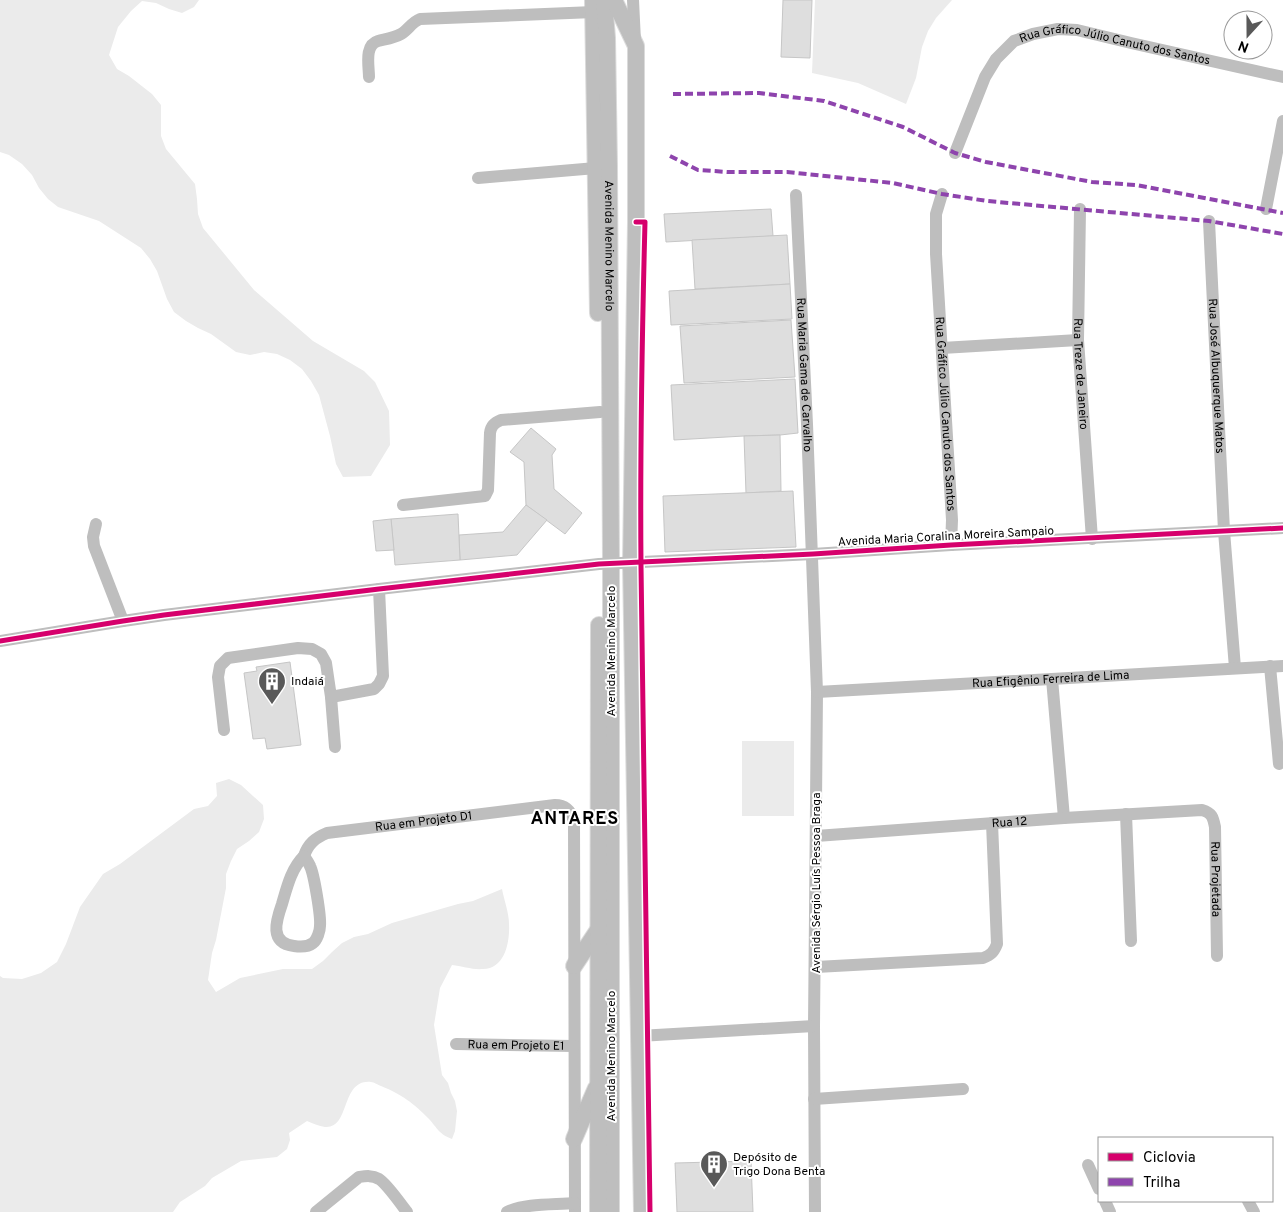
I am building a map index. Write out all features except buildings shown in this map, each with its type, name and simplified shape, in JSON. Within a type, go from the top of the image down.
[{"type":"main road","points":[[614,0],[636,46],[631,563],[642,1212]]},
{"type":"main road","name":"Avenida Menino Marcelo","points":[[597,4],[596,168],[600,412],[605,564],[611,1212]]},
{"type":"main road","name":"Avenida Menino Marcelo","points":[[597,4],[607,38],[610,445],[605,564],[598,930],[598,1212]]},
{"type":"main road","points":[[610,445],[634,383]]},
{"type":"main road","points":[[574,966],[598,930]]},
{"type":"main road","points":[[574,1139],[599,1081]]},
{"type":"street","points":[[633,0],[636,46]]},
{"type":"street","points":[[369,77],[371,45],[402,34],[420,19],[597,4]]},
{"type":"street","name":"Rua Gráfico Júlio Canuto dos Santos","points":[[955,153],[985,77],[996,59],[1014,41],[1033,34],[1058,29],[1077,30],[1283,77]]},
{"type":"street","points":[[1266,209],[1283,121]]},
{"type":"street","points":[[478,178],[596,168]]},
{"type":"street","name":"Rua Gráfico Júlio Canuto dos Santos","points":[[942,194],[936,214],[936,254],[952,520],[951,545]]},
{"type":"street","name":"Rua Maria Gama de Carvalho","points":[[796,195],[813,554]]},
{"type":"street","name":"Rua Treze de Janeiro","points":[[1080,209],[1078,340],[1092,539]]},
{"type":"street","name":"Rua José Albuquerque Matos","points":[[1209,221],[1224,531],[1235,668]]},
{"type":"street","points":[[942,348],[1078,340]]},
{"type":"street","points":[[403,505],[485,496],[488,490],[490,433],[491,427],[495,422],[500,420],[600,412]]},
{"type":"street","points":[[96,524],[94,546],[123,620]]},
{"type":"street","name":"Avenida Maria Coralina Moreira Sampaio","points":[[0,641],[123,620],[605,564],[1283,528]]},
{"type":"street","name":"Avenida Sérgio Luís Pessoa Braga","points":[[813,554],[817,692],[814,1026],[815,1212]]},
{"type":"street","points":[[331,698],[374,689],[383,676],[379,589]]},
{"type":"street","points":[[224,730],[218,676],[220,666],[228,658],[298,648],[312,649],[321,654],[326,663],[335,747]]},
{"type":"street","points":[[1277,666],[1278,764]]},
{"type":"street","name":"Rua Efigênio Ferreira de Lima","points":[[817,692],[1277,666]]},
{"type":"street","points":[[1052,679],[1064,818]]},
{"type":"street","name":"Rua em Projeto D1","points":[[304,856],[311,866],[314,877],[320,925],[316,939],[312,944],[298,947],[283,943],[276,932],[276,922],[296,865],[304,856],[311,843],[317,838],[327,833],[560,805],[566,808],[573,816],[574,821],[574,966]]},
{"type":"street","name":"Rua 12","points":[[816,836],[1202,810]]},
{"type":"street","name":"Rua Projetada","points":[[1202,810],[1209,812],[1215,827],[1217,956]]},
{"type":"street","points":[[1126,814],[1131,941]]},
{"type":"street","points":[[816,966],[983,958],[989,956],[997,944],[992,823]]},
{"type":"street","points":[[507,1212],[513,1209],[535,1206],[575,1208],[574,966]]},
{"type":"street","points":[[640,1036],[814,1026]]},
{"type":"street","name":"Rua em Projeto E1","points":[[456,1044],[574,1046]]},
{"type":"street","points":[[814,1099],[963,1089]]},
{"type":"street","points":[[1088,1165],[1098,1187]]},
{"type":"street","points":[[305,1212],[318,1210],[359,1178],[368,1176],[379,1179],[407,1212]]},
{"type":"shaded area","points":[[0,0],[199,0],[194,7],[182,13],[156,3],[142,1],[118,27],[109,55],[117,69],[152,94],[161,105],[161,136],[166,149],[195,184],[198,214],[203,228],[254,290],[313,341],[364,371],[375,382],[389,411],[390,445],[371,476],[343,477],[336,464],[319,395],[302,369],[290,360],[277,354],[264,352],[250,355],[236,352],[211,334],[186,321],[174,312],[157,271],[141,248],[99,221],[58,207],[48,199],[22,164],[9,155],[0,152]]},
{"type":"shaded area","points":[[815,0],[952,0],[936,18],[928,31],[922,47],[916,78],[906,104],[858,83],[812,73]]},
{"type":"shaded area","points":[[742,741],[794,741],[794,816],[742,816]]},
{"type":"shaded area","points":[[229,779],[241,785],[263,805],[264,819],[259,832],[237,849],[226,874],[226,888],[208,980],[216,992],[240,978],[283,969],[312,969],[342,943],[354,937],[368,934],[392,923],[473,901],[502,889],[508,915],[509,931],[507,946],[501,960],[490,968],[483,969],[452,965],[440,988],[434,1025],[442,1075],[448,1083],[457,1111],[455,1131],[452,1139],[441,1133],[423,1113],[402,1096],[373,1082],[361,1083],[354,1088],[343,1113],[333,1126],[325,1127],[307,1121],[289,1133],[290,1140],[287,1149],[277,1157],[241,1161],[212,1178],[205,1186],[180,1202],[173,1212],[0,1212],[0,976],[3,978],[22,979],[41,973],[57,962],[80,907],[103,874],[120,864],[194,809],[208,806],[217,796],[216,783]]},
{"type":"marked path","points":[[673,94],[759,93],[824,101],[903,127],[955,153],[986,162],[1092,182],[1136,185],[1283,213]]},
{"type":"marked path","points":[[670,156],[698,170],[787,172],[893,183],[942,194],[987,201],[1209,221],[1283,234]]},
{"type":"cycle path","points":[[636,222],[645,222],[641,523],[650,1212]]},
{"type":"cycle path","points":[[0,641],[164,615],[599,564],[1283,528]]},
{"type":"place","name":"Indaiá","points":[[272,705]]},
{"type":"place","name":"Depósito de Trigo Dona Benta","points":[[714,1188]]},
{"type":"district","name":"ANTARES","points":[[575,818]]}]
